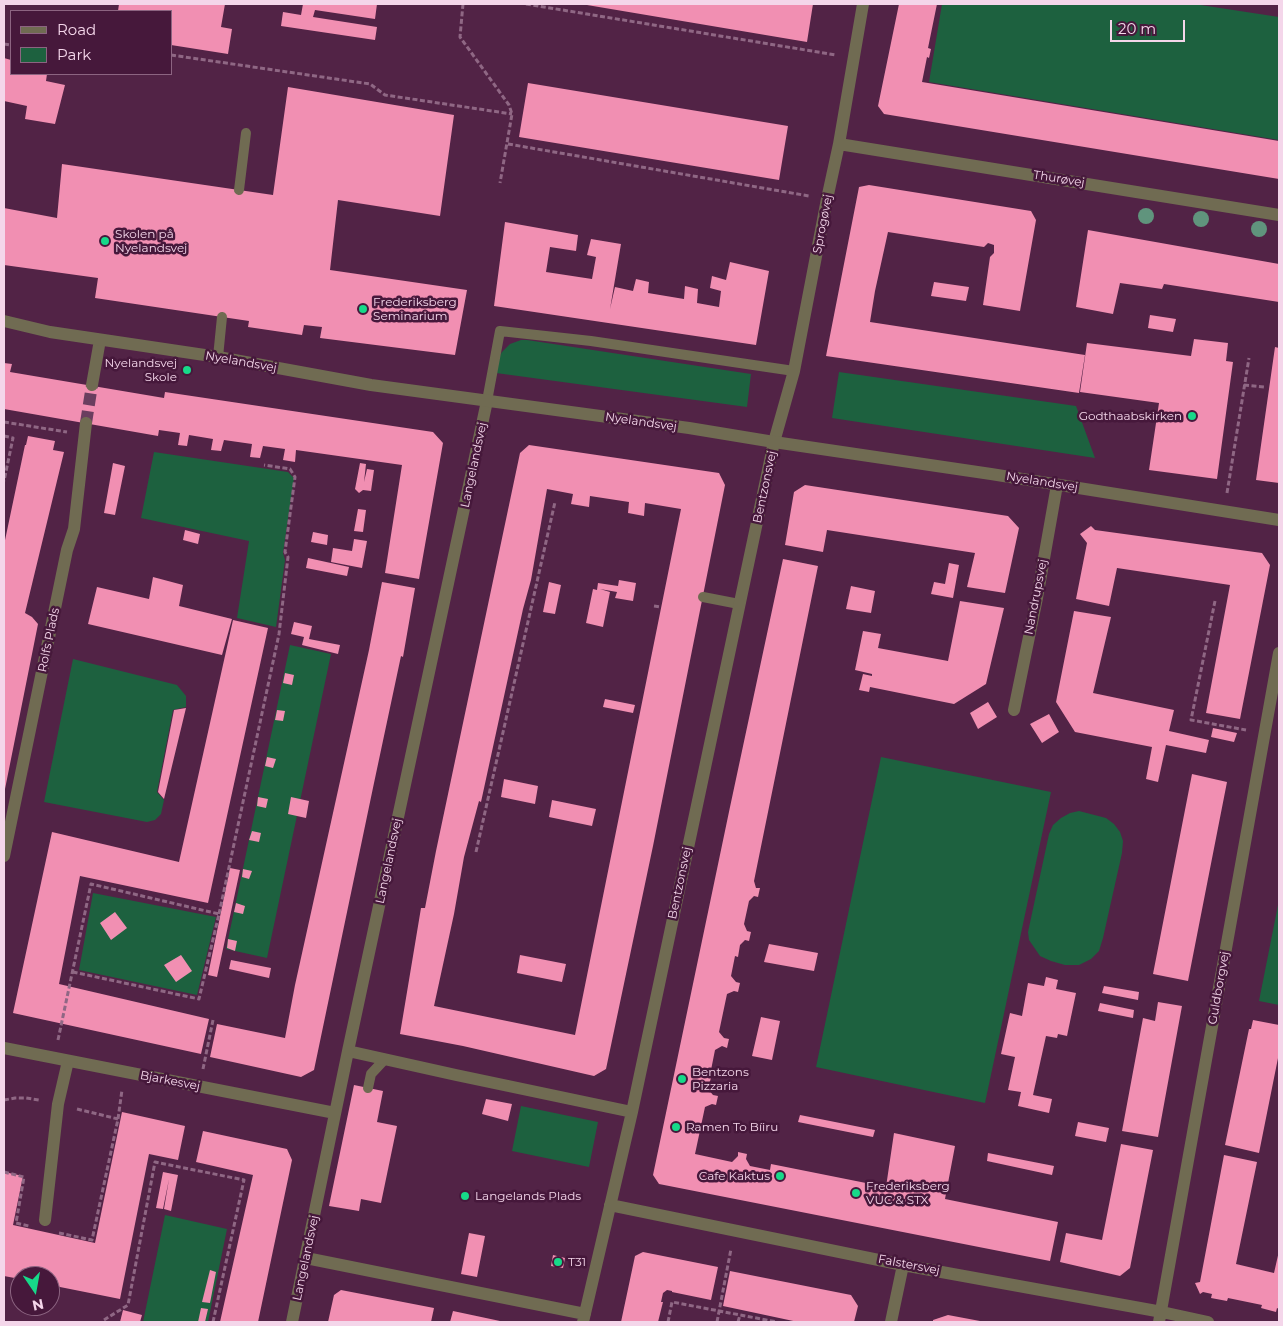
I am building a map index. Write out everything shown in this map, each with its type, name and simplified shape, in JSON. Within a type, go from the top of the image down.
[{"type":"street","name":"Sprogøvej","points":[[774,442],[794,371],[839,144],[863,4]]},
{"type":"street","name":"Thurøvej","points":[[839,144],[1279,215]]},
{"type":"street","name":"Nyelandsvej","points":[[4,321],[50,332],[218,357],[371,385],[689,428],[1279,520]]},
{"type":"street","points":[[92,386],[100,340]]},
{"type":"street","name":"Langelandsvej","points":[[292,1322],[487,401]]},
{"type":"street","name":"Rolfs Plads","points":[[4,856],[6,831],[67,550],[74,529],[86,429]]},
{"type":"street","name":"Bentzonsvej","points":[[584,1318],[632,1112],[774,442]]},
{"type":"street","name":"Nandrupsvej","points":[[1014,710],[1037,598],[1056,485]]},
{"type":"street","name":"Guldborgvej","points":[[1160,1317],[1279,653]]},
{"type":"street","name":"Bjarkesvej","points":[[4,1048],[335,1112]]},
{"type":"street","points":[[348,1051],[632,1112]]},
{"type":"street","points":[[45,1220],[58,1104],[68,1061]]},
{"type":"street","name":"Falstersvej","points":[[610,1205],[1160,1317],[1208,1322]]},
{"type":"street","points":[[306,1258],[584,1318]]},
{"type":"street","points":[[892,1322],[903,1264]]},
{"type":"lane","points":[[239,190],[246,133]]},
{"type":"lane","points":[[218,357],[222,317]]},
{"type":"lane","points":[[487,401],[500,331],[591,341],[794,371]]},
{"type":"lane","points":[[703,597],[740,604]]},
{"type":"lane","points":[[368,1088],[370,1074],[386,1059]]},
{"type":"path","points":[[463,4],[460,37],[509,105],[512,114],[500,183]]},
{"type":"path","points":[[526,4],[854,58]]},
{"type":"path","points":[[172,56],[370,84],[385,95],[512,114]]},
{"type":"path","points":[[508,144],[827,199]]},
{"type":"path","points":[[1224,512],[1249,358]]},
{"type":"path","points":[[1244,385],[1265,387]]},
{"type":"path","points":[[4,422],[86,429]]},
{"type":"path","points":[[4,436],[13,438],[4,481]]},
{"type":"path","points":[[73,972],[199,999],[279,634],[288,557],[285,552],[295,477],[290,469],[264,465]]},
{"type":"path","points":[[476,852],[556,502]]},
{"type":"path","points":[[1215,601],[1191,720],[1265,733]]},
{"type":"path","points":[[654,606],[661,607]]},
{"type":"path","points":[[61,1026],[90,884],[219,914]]},
{"type":"path","points":[[199,1087],[213,1020]]},
{"type":"path","points":[[118,1119],[126,1072]]},
{"type":"path","points":[[104,1320],[128,1305],[156,1162],[244,1180],[213,1322]]},
{"type":"path","points":[[717,1322],[734,1230]]},
{"type":"path","points":[[668,1322],[672,1302],[777,1322]]},
{"type":"path","points":[[738,1322],[740,1315]]},
{"type":"green space","points":[[942,4],[1194,4],[1279,17],[1279,140],[929,82]]},
{"type":"green space","points":[[521,340],[751,374],[747,407],[496,373],[499,357],[502,352],[510,344]]},
{"type":"green space","points":[[839,372],[1076,406],[1095,458],[832,418]]},
{"type":"green space","points":[[154,452],[288,472],[294,478],[283,553],[285,560],[276,627],[237,618],[249,541],[141,518]]},
{"type":"green space","points":[[290,645],[331,654],[267,958],[226,949]]},
{"type":"green space","points":[[73,659],[177,685],[186,696],[186,707],[173,710],[157,792],[164,800],[161,814],[155,820],[147,822],[44,802]]},
{"type":"green space","points":[[881,757],[1051,792],[985,1103],[816,1067]]},
{"type":"green space","points":[[1079,811],[1106,818],[1114,824],[1120,832],[1123,841],[1122,853],[1099,951],[1091,959],[1079,965],[1065,965],[1040,956],[1029,940],[1028,932],[1049,834],[1053,825],[1061,818]]},
{"type":"green space","points":[[93,893],[216,917],[197,995],[79,970]]},
{"type":"green space","points":[[1279,900],[1279,1005],[1259,1001]]},
{"type":"green space","points":[[521,1106],[598,1122],[589,1167],[512,1151]]},
{"type":"green space","points":[[165,1215],[227,1229],[208,1322],[143,1322]]},
{"type":"building","points":[[119,4],[225,4],[221,27],[232,29],[228,54],[172,45],[172,10],[118,10]]},
{"type":"building","points":[[303,4],[377,4],[375,19],[315,10],[313,17],[377,27],[375,40],[281,26],[283,12],[301,15]]},
{"type":"building","points":[[587,4],[813,4],[807,42]]},
{"type":"building","points":[[899,4],[937,4],[928,48],[931,49],[929,58],[927,57],[922,82],[1279,141],[1279,179],[884,114],[878,106]]},
{"type":"building","points":[[4,58],[10,60],[10,75],[47,75],[46,81],[65,85],[55,124],[25,119],[27,106],[4,101]]},
{"type":"building","points":[[528,83],[788,126],[779,180],[519,137]]},
{"type":"building","points":[[288,87],[454,115],[440,216],[338,200],[330,270],[467,290],[455,355],[320,338],[322,327],[304,325],[302,335],[248,327],[249,321],[95,298],[98,278],[4,265],[4,208],[57,218],[62,164],[273,195]]},
{"type":"building","points":[[869,185],[1031,211],[1036,220],[1020,311],[983,305],[990,257],[994,253],[994,245],[988,243],[984,247],[888,232],[870,322],[1085,355],[1079,393],[826,356],[859,187]]},
{"type":"building","points":[[505,222],[578,235],[576,251],[550,247],[546,272],[592,279],[596,257],[587,255],[591,239],[621,244],[610,309],[615,287],[633,291],[636,279],[649,282],[648,293],[684,299],[685,286],[698,289],[697,303],[719,307],[721,291],[710,288],[712,276],[726,280],[730,262],[769,271],[756,345],[494,306]]},
{"type":"building","points":[[1088,230],[1279,264],[1279,302],[1164,284],[1162,289],[1120,283],[1113,314],[1076,307]]},
{"type":"building","points":[[934,282],[969,287],[966,301],[931,296]]},
{"type":"building","points":[[1150,315],[1176,319],[1173,332],[1148,328]]},
{"type":"building","name":"Godthaabskirken","points":[[1194,339],[1228,343],[1226,361],[1233,362],[1217,479],[1149,470],[1159,403],[1080,392],[1087,343],[1191,356]]},
{"type":"building","points":[[1275,347],[1279,348],[1279,483],[1256,480]]},
{"type":"building","points":[[4,363],[12,364],[10,372],[164,398],[165,392],[433,432],[443,443],[419,579],[385,573],[402,465],[296,450],[295,462],[283,460],[285,449],[263,446],[260,458],[250,457],[252,444],[224,440],[221,451],[211,450],[213,439],[189,435],[187,446],[178,445],[180,433],[159,430],[158,436],[4,409]]},
{"type":"building","points":[[28,436],[55,441],[53,450],[64,452],[25,613],[38,624],[5,789],[4,545]]},
{"type":"building","points":[[529,445],[719,473],[725,485],[653,846],[606,1069],[594,1076],[463,1046],[400,1034],[421,908],[425,908],[520,453]],"holes":[[[547,489],[573,494],[571,504],[589,507],[590,496],[629,502],[628,513],[644,516],[645,503],[681,509],[575,1035],[434,1006],[464,857],[479,801],[481,802],[531,580]]]},
{"type":"building","points":[[113,463],[125,466],[115,515],[104,513]]},
{"type":"building","points":[[360,463],[366,464],[364,482],[367,469],[374,470],[371,491],[363,490],[359,493],[355,489]]},
{"type":"building","points":[[805,485],[1008,516],[1019,528],[1005,593],[967,587],[975,553],[827,530],[823,552],[785,545],[794,492]]},
{"type":"building","points":[[358,509],[366,510],[363,532],[354,531]]},
{"type":"building","points":[[1091,526],[1095,530],[1262,553],[1270,565],[1240,719],[1206,713],[1230,585],[1117,568],[1109,606],[1076,599],[1087,543],[1080,534]]},
{"type":"building","points":[[185,530],[200,534],[198,544],[183,540]]},
{"type":"building","points":[[313,532],[328,535],[327,545],[311,542]]},
{"type":"building","points":[[354,539],[367,541],[362,568],[331,562],[333,548],[352,551]]},
{"type":"building","points":[[308,558],[349,567],[347,576],[306,568]]},
{"type":"building","points":[[783,559],[818,566],[754,881],[756,888],[760,888],[758,897],[754,896],[749,901],[744,924],[747,931],[751,932],[749,941],[745,940],[740,945],[738,957],[735,956],[731,976],[736,982],[740,983],[738,992],[734,991],[727,994],[719,1032],[724,1038],[729,1039],[727,1048],[722,1046],[715,1050],[711,1070],[713,1070],[708,1089],[713,1095],[718,1096],[716,1105],[712,1104],[705,1107],[695,1154],[732,1162],[738,1156],[738,1152],[747,1154],[746,1159],[750,1166],[770,1170],[771,1164],[886,1187],[894,1133],[955,1146],[945,1199],[1058,1222],[1050,1261],[659,1184],[653,1175]]},
{"type":"building","points":[[949,563],[959,565],[953,598],[931,594],[934,582],[945,584]]},
{"type":"building","points":[[153,577],[183,585],[179,606],[232,619],[222,655],[88,624],[97,587],[149,599]]},
{"type":"building","points":[[619,580],[636,583],[633,601],[615,598],[617,592],[600,589],[610,592],[603,627],[586,623],[593,589],[597,590],[598,583],[618,586]]},
{"type":"building","points":[[382,582],[415,588],[403,657],[401,656],[314,1070],[301,1077],[210,1057],[217,1024],[285,1038]]},
{"type":"building","points":[[549,582],[561,585],[555,614],[543,612]]},
{"type":"building","points":[[851,586],[875,591],[871,613],[846,609]]},
{"type":"building","points":[[960,601],[1004,608],[986,684],[954,704],[870,687],[869,692],[859,690],[863,674],[872,676],[872,674],[855,670],[863,631],[881,634],[878,648],[948,661]]},
{"type":"building","points":[[1074,611],[1111,617],[1093,693],[1174,710],[1169,731],[1209,740],[1206,753],[1166,745],[1158,782],[1146,779],[1152,747],[1075,732],[1056,702]]},
{"type":"building","points":[[233,620],[268,628],[208,903],[80,876],[59,984],[209,1019],[201,1054],[13,1013],[52,832],[179,862]]},
{"type":"building","points":[[294,622],[312,626],[309,639],[340,645],[338,654],[302,645],[304,637],[291,634]]},
{"type":"building","points":[[285,673],[294,675],[292,685],[283,683]]},
{"type":"building","points":[[605,699],[635,705],[633,713],[603,707]]},
{"type":"building","points":[[988,702],[997,717],[978,729],[970,713]]},
{"type":"building","points":[[186,708],[164,799],[158,792],[174,710]]},
{"type":"building","points":[[277,710],[285,711],[283,721],[275,720]]},
{"type":"building","points":[[1049,714],[1059,732],[1042,743],[1030,724]]},
{"type":"building","points":[[1213,728],[1237,733],[1234,742],[1211,737]]},
{"type":"building","points":[[267,757],[276,759],[273,768],[265,766]]},
{"type":"building","points":[[1192,774],[1227,782],[1188,981],[1153,974]]},
{"type":"building","points":[[504,779],[538,786],[535,804],[501,797]]},
{"type":"building","points":[[258,797],[268,799],[266,808],[257,806]]},
{"type":"building","points":[[291,797],[309,801],[306,818],[288,814]]},
{"type":"building","points":[[552,800],[596,809],[592,826],[549,817]]},
{"type":"building","points":[[252,831],[261,833],[259,842],[249,840]]},
{"type":"building","points":[[230,868],[240,870],[217,977],[208,975]]},
{"type":"building","points":[[243,869],[252,871],[249,879],[242,877]]},
{"type":"building","points":[[236,903],[245,906],[243,914],[234,912]]},
{"type":"building","points":[[115,912],[127,928],[111,940],[100,923]]},
{"type":"building","points":[[228,939],[237,941],[235,951],[227,948]]},
{"type":"building","points":[[769,944],[818,953],[814,971],[764,962]]},
{"type":"building","points":[[181,955],[192,971],[176,982],[164,965]]},
{"type":"building","points":[[520,955],[566,964],[562,982],[517,973]]},
{"type":"building","points":[[231,960],[271,968],[269,978],[229,969]]},
{"type":"building","points":[[1046,977],[1058,980],[1056,989],[1076,993],[1067,1036],[1058,1034],[1057,1038],[1046,1036],[1033,1095],[1052,1099],[1049,1113],[1018,1106],[1021,1092],[1008,1090],[1015,1057],[1001,1054],[1010,1013],[1022,1016],[1028,983],[1044,986]]},
{"type":"building","points":[[1104,986],[1139,992],[1138,1000],[1102,993]]},
{"type":"building","points":[[1158,1002],[1182,1006],[1158,1137],[1122,1131],[1143,1018],[1155,1021]]},
{"type":"building","points":[[1100,1003],[1134,1010],[1133,1018],[1098,1011]]},
{"type":"building","points":[[761,1017],[780,1021],[772,1060],[752,1056]]},
{"type":"building","points":[[1253,1020],[1279,1025],[1279,1053],[1259,1153],[1225,1145],[1249,1029],[1251,1029]]},
{"type":"building","points":[[354,1085],[383,1091],[377,1122],[397,1126],[381,1203],[361,1199],[359,1211],[329,1206]]},
{"type":"building","points":[[486,1099],[512,1104],[508,1121],[482,1114]]},
{"type":"building","points":[[122,1112],[185,1126],[178,1160],[149,1154],[120,1299],[60,1287],[60,1266],[10,1266],[10,1277],[4,1276],[4,1172],[23,1176],[13,1225],[95,1243]]},
{"type":"building","points":[[800,1115],[875,1130],[873,1137],[798,1122]]},
{"type":"building","points":[[1078,1122],[1109,1128],[1106,1142],[1075,1136]]},
{"type":"building","points":[[203,1131],[287,1149],[292,1160],[258,1322],[220,1322],[253,1175],[196,1162]]},
{"type":"building","points":[[1121,1144],[1153,1150],[1130,1268],[1120,1276],[1060,1262],[1066,1233],[1102,1240]]},
{"type":"building","points":[[988,1153],[1054,1166],[1052,1175],[987,1161]]},
{"type":"building","points":[[1224,1155],[1257,1162],[1236,1264],[1274,1273],[1279,1251],[1279,1309],[1277,1308],[1276,1312],[1261,1308],[1262,1305],[1228,1298],[1227,1301],[1211,1298],[1212,1294],[1203,1292],[1200,1294],[1195,1283],[1200,1282]]},
{"type":"building","points":[[163,1172],[178,1175],[171,1211],[164,1209],[169,1179],[163,1209],[156,1208]]},
{"type":"building","points":[[469,1233],[485,1236],[477,1277],[461,1274]]},
{"type":"building","points":[[643,1252],[718,1267],[711,1300],[667,1290],[663,1293],[661,1302],[663,1302],[658,1322],[621,1322],[635,1256]]},
{"type":"building","name":"T31","points":[[553,1255],[565,1258],[563,1268],[551,1266]]},
{"type":"building","points":[[210,1270],[216,1272],[210,1303],[202,1302]]},
{"type":"building","points":[[730,1271],[851,1295],[858,1306],[854,1322],[798,1322],[723,1306]]},
{"type":"building","points":[[341,1290],[434,1308],[431,1322],[328,1322],[334,1295]]},
{"type":"building","points":[[201,1308],[208,1309],[205,1322],[198,1322]]},
{"type":"building","points":[[123,1310],[142,1315],[140,1322],[120,1322]]},
{"type":"building","points":[[453,1311],[500,1321],[500,1322],[450,1322]]},
{"type":"building","points":[[948,1315],[980,1321],[933,1322],[933,1320]]},
{"type":"tunnel","points":[[86,423],[92,385]]},
{"type":"place","name":"Skolen på Nyelandsvej","points":[[105,241]]},
{"type":"place","name":"Frederiksberg Seminarium","points":[[363,309]]},
{"type":"place","name":"Nyelandsvej Skole","points":[[187,370]]},
{"type":"place","name":"Godthaabskirken","points":[[1192,416]]},
{"type":"place","name":"Bentzons Pizzaria","points":[[682,1079]]},
{"type":"place","name":"Ramen To Bíiru","points":[[676,1127]]},
{"type":"place","name":"Cafe Kaktus","points":[[780,1176]]},
{"type":"place","name":"Frederiksberg VUC & STX","points":[[856,1193]]},
{"type":"place","name":"Langelands Plads","points":[[465,1196]]},
{"type":"place","name":"T31","points":[[558,1262]]}]
